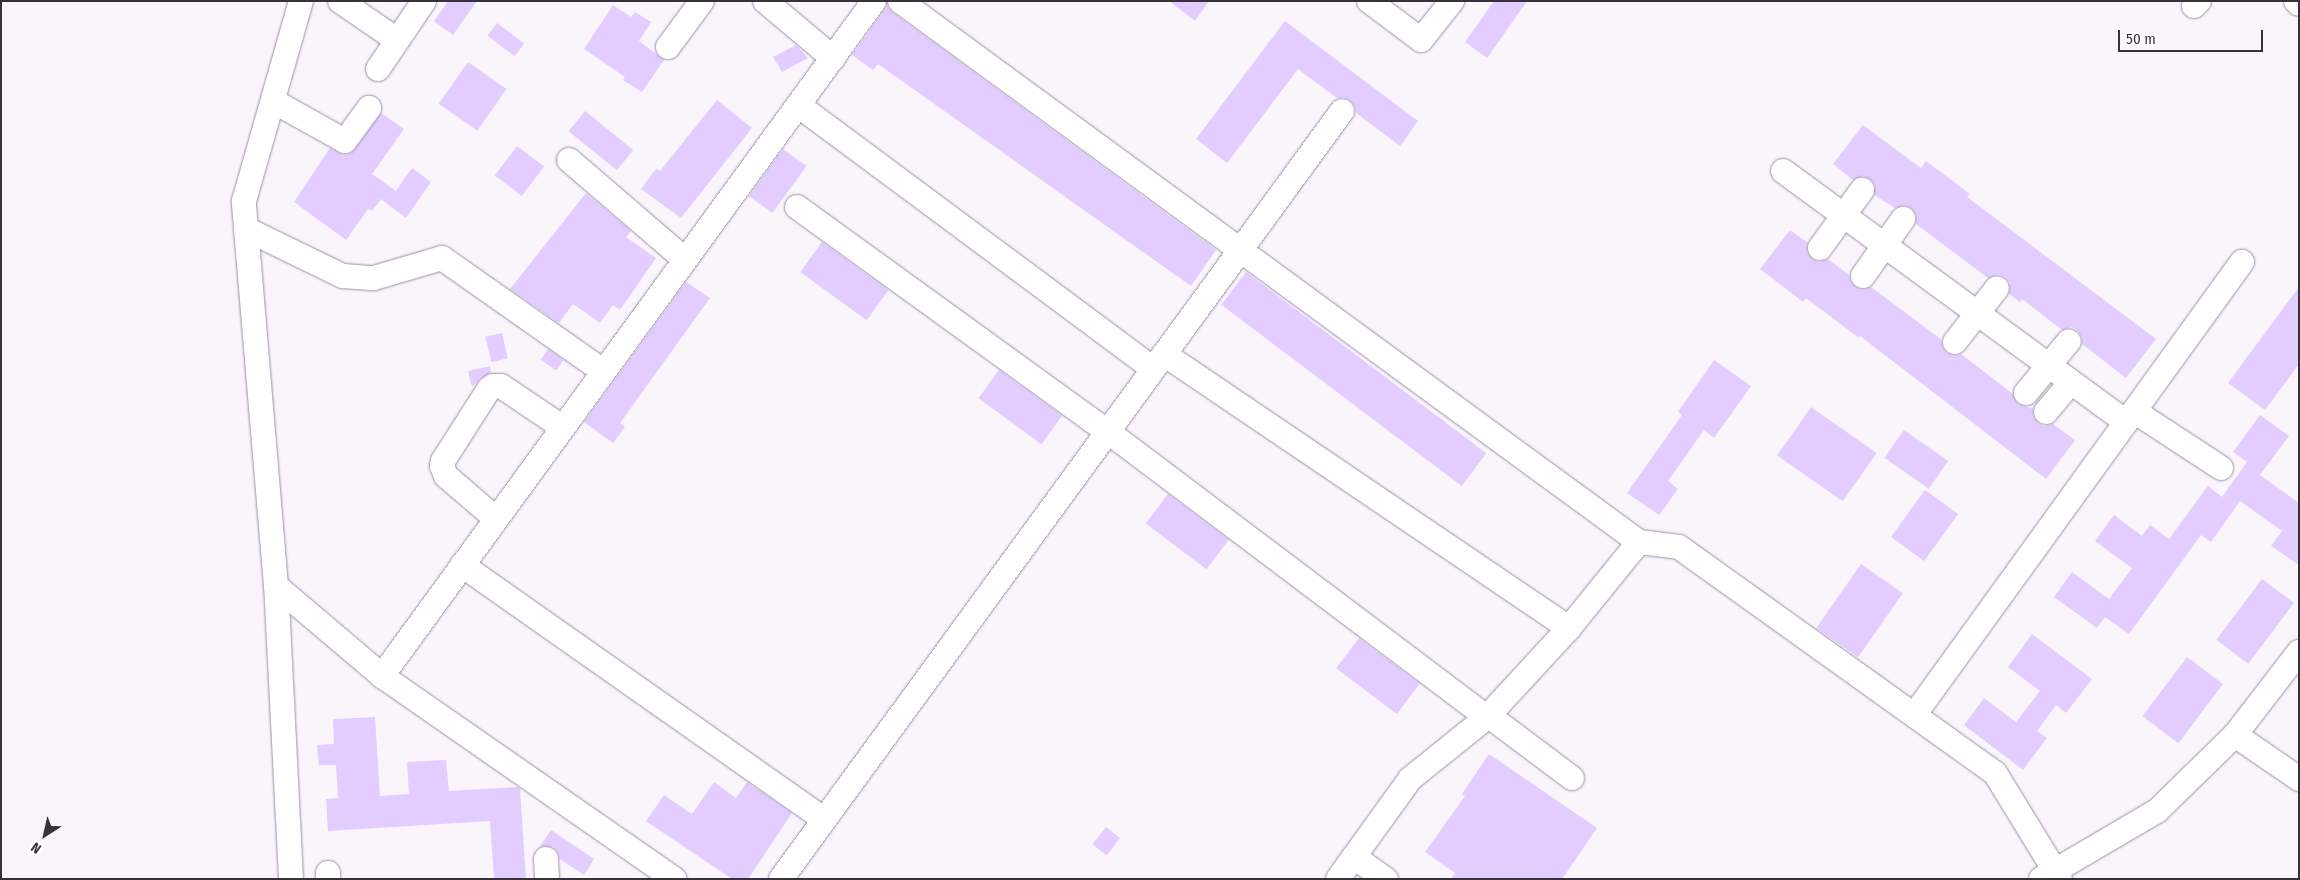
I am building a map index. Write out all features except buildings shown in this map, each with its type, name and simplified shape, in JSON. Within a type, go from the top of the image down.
[{"type":"street","points":[[291,879],[276,586],[244,201],[301,1]]},
{"type":"street","points":[[340,1],[397,40]]},
{"type":"street","points":[[378,69],[424,1]]},
{"type":"street","points":[[668,47],[702,1]]},
{"type":"street","points":[[765,1],[833,58]]},
{"type":"street","points":[[382,676],[684,259],[874,1]]},
{"type":"street","points":[[900,1],[1638,542],[1679,547],[1995,773],[2052,876],[2157,811],[2235,735],[2299,652]]},
{"type":"street","points":[[1369,1],[1421,40],[1452,1]]},
{"type":"street","points":[[2296,1],[2299,4]]},
{"type":"street","points":[[273,101],[345,141],[369,108]]},
{"type":"street","points":[[798,105],[1159,361],[1569,628]]},
{"type":"street","points":[[781,879],[1342,111]]},
{"type":"street","points":[[569,160],[684,259]]},
{"type":"street","points":[[1783,171],[2071,382],[2221,468]]},
{"type":"street","points":[[1820,248],[1862,190]]},
{"type":"street","points":[[797,207],[1108,431],[1572,778]]},
{"type":"street","points":[[1862,276],[1903,220]]},
{"type":"street","points":[[246,229],[343,276],[374,278],[442,258],[603,371]]},
{"type":"street","points":[[1915,714],[2242,262]]},
{"type":"street","points":[[1955,342],[1997,288]]},
{"type":"street","points":[[2026,393],[2069,341]]},
{"type":"street","points":[[2046,412],[2071,382]]},
{"type":"street","points":[[496,518],[446,476],[442,466],[443,461],[488,389],[493,386],[501,386],[562,427]]},
{"type":"street","points":[[1338,879],[1410,779],[1487,716],[1569,628],[1638,542]]},
{"type":"street","points":[[462,565],[824,819]]},
{"type":"street","points":[[276,586],[382,676],[674,879]]},
{"type":"street","points":[[2235,735],[2299,780]]},
{"type":"street","points":[[1354,857],[1386,879]]}]
